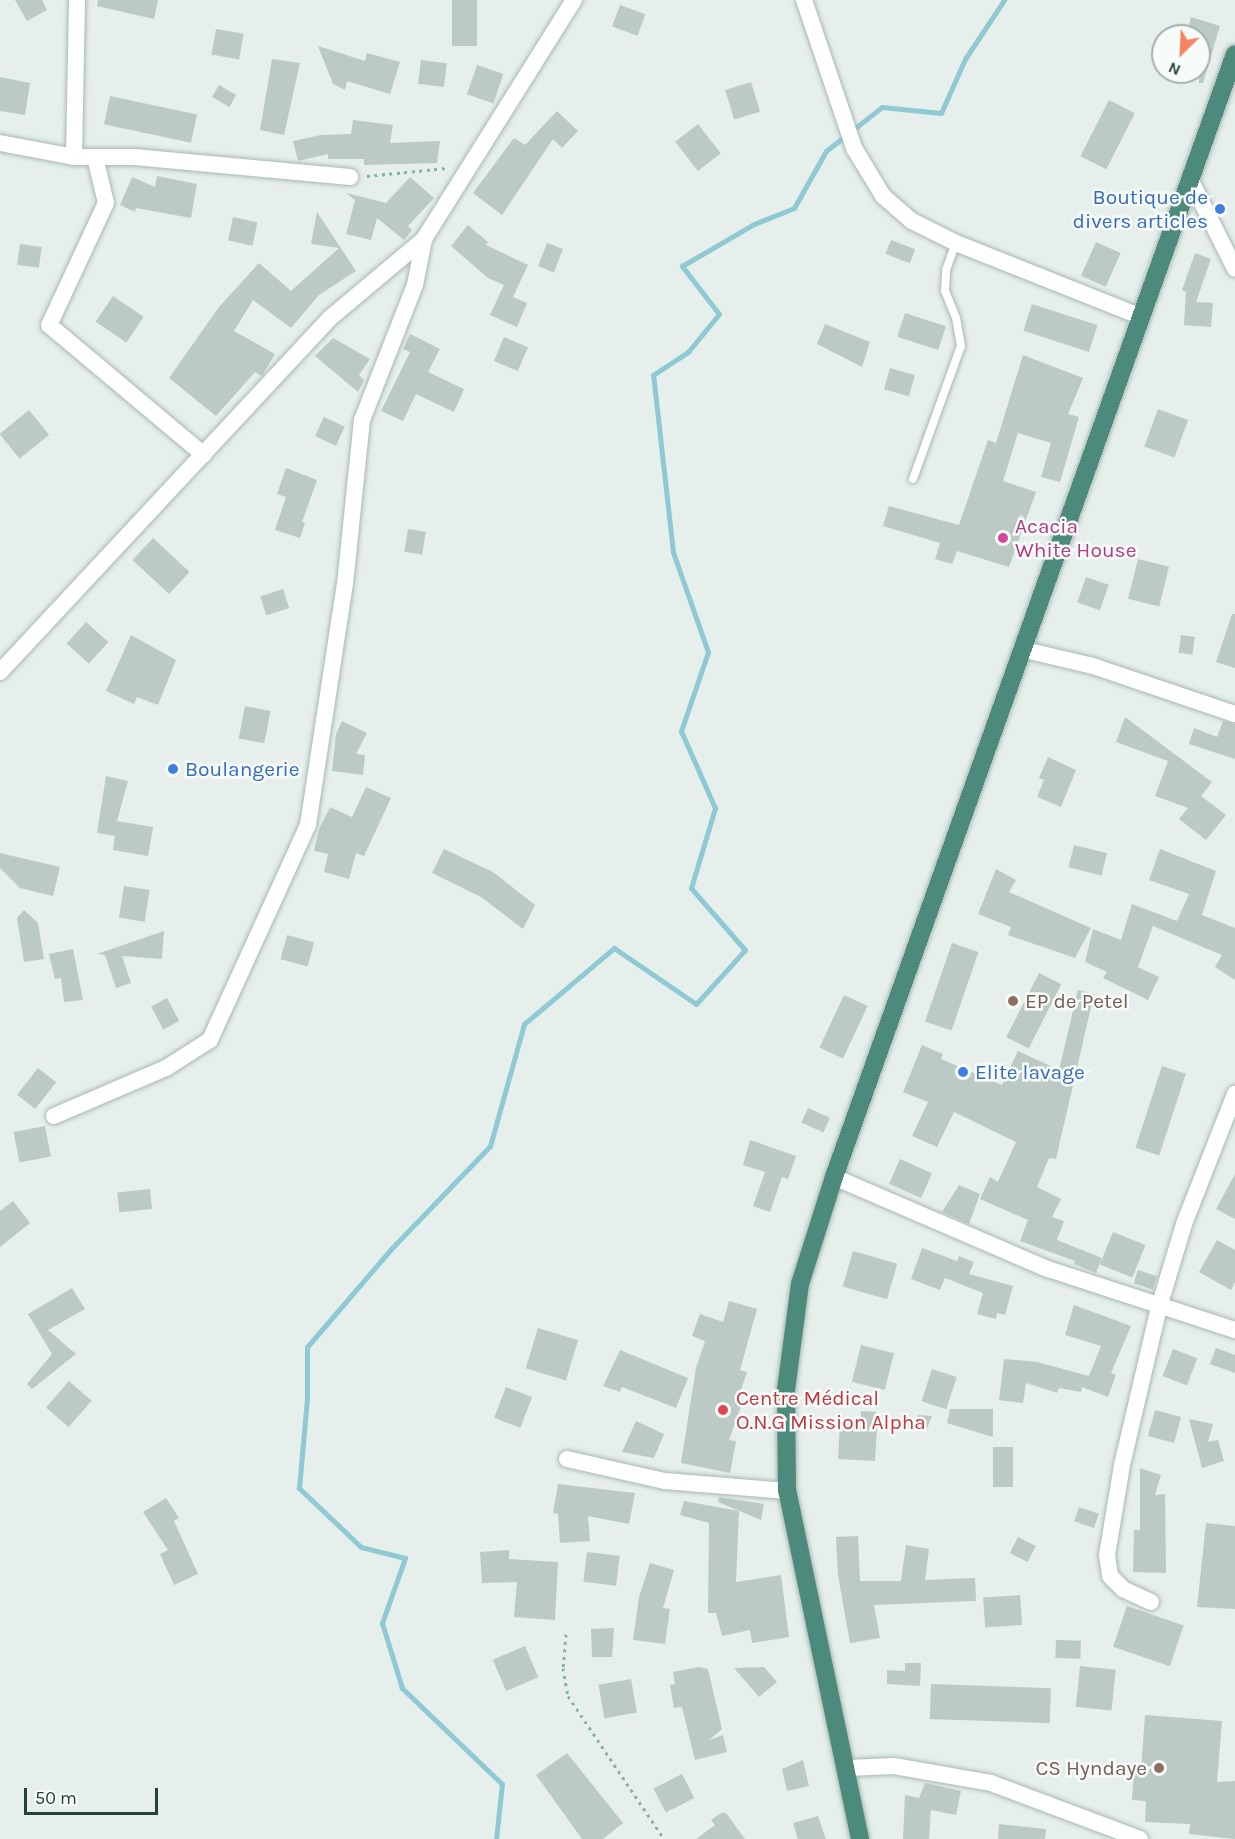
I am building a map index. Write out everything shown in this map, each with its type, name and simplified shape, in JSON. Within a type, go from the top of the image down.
[{"type":"highway","points":[[860,1839],[848,1768],[817,1645],[787,1491],[786,1390],[800,1284],[834,1177],[1025,650],[1139,316],[1191,182],[1235,54]]},
{"type":"street","points":[[74,157],[78,0]]},
{"type":"street","points":[[0,672],[330,318],[424,239],[473,166],[574,0]]},
{"type":"street","points":[[804,0],[854,148],[882,195],[912,221],[956,243],[1139,316]]},
{"type":"street","points":[[0,143],[74,157],[134,157],[350,177]]},
{"type":"street","points":[[94,157],[106,203],[49,325],[204,455]]},
{"type":"street","points":[[1191,182],[1235,269]]},
{"type":"street","points":[[54,1116],[166,1068],[210,1040],[308,825],[345,584],[362,420],[415,285],[424,239]]},
{"type":"street","points":[[1025,650],[1093,666],[1235,714]]},
{"type":"street","points":[[1151,1602],[1124,1589],[1110,1576],[1107,1555],[1122,1465],[1159,1307],[1184,1224],[1235,1094]]},
{"type":"street","points":[[834,1177],[1048,1269],[1235,1330]]},
{"type":"street","points":[[567,1459],[665,1482],[787,1491]]},
{"type":"street","points":[[848,1768],[894,1766],[991,1783],[1140,1839]]},
{"type":"lane","points":[[913,479],[961,346],[956,318],[945,291],[946,270],[956,243]]},
{"type":"path","points":[[350,177],[473,166]]},
{"type":"path","points":[[566,1634],[563,1668],[568,1696],[664,1839]]},
{"type":"building","points":[[15,0],[42,0],[47,10],[27,21]]},
{"type":"building","points":[[98,0],[158,0],[154,19],[97,6]]},
{"type":"building","points":[[452,0],[477,0],[477,46],[452,46]]},
{"type":"building","points":[[620,5],[645,14],[638,36],[612,27]]},
{"type":"building","points":[[1191,17],[1220,26],[1211,56],[1211,24],[1189,24]]},
{"type":"building","points":[[216,29],[244,34],[239,59],[211,55]]},
{"type":"building","points":[[318,46],[365,61],[367,53],[400,62],[390,94],[347,81],[345,90],[333,84]]},
{"type":"building","points":[[272,59],[300,63],[284,135],[260,130]]},
{"type":"building","points":[[421,60],[447,63],[444,87],[418,84]]},
{"type":"building","points":[[477,65],[503,74],[493,103],[467,94]]},
{"type":"building","points":[[0,77],[30,83],[25,115],[0,111]]},
{"type":"building","points":[[751,82],[760,112],[734,120],[725,90]]},
{"type":"building","points":[[219,85],[236,95],[229,107],[212,97]]},
{"type":"building","points":[[110,96],[197,115],[191,143],[104,124]]},
{"type":"building","points":[[1109,100],[1135,113],[1106,169],[1080,156]]},
{"type":"building","points":[[557,111],[578,131],[562,148],[553,139],[502,215],[473,193],[514,138],[525,145]]},
{"type":"building","points":[[353,120],[393,125],[390,143],[440,141],[437,163],[364,165],[364,159],[328,159],[328,154],[298,161],[293,141],[321,135],[351,134]]},
{"type":"building","points":[[698,124],[721,153],[698,171],[675,142]]},
{"type":"building","points":[[157,176],[197,184],[191,218],[136,208],[135,212],[120,205],[132,177],[155,187]]},
{"type":"building","points":[[410,177],[434,198],[408,226],[412,230],[404,240],[377,218],[371,240],[346,234],[355,200],[346,193],[386,203]]},
{"type":"building","points":[[317,212],[356,271],[319,295],[291,328],[253,300],[234,331],[275,354],[262,376],[255,372],[216,416],[169,378],[219,307],[259,263],[291,291],[339,248],[311,244]]},
{"type":"building","points":[[233,217],[257,222],[252,246],[228,240]]},
{"type":"building","points":[[468,225],[488,242],[486,245],[528,265],[513,297],[527,303],[517,327],[490,315],[504,285],[488,278],[451,246]]},
{"type":"building","points":[[891,240],[915,249],[910,263],[886,254]]},
{"type":"building","points":[[1096,242],[1121,253],[1106,287],[1081,276]]},
{"type":"building","points":[[547,243],[563,249],[554,272],[538,266]]},
{"type":"building","points":[[20,244],[42,247],[39,268],[17,265]]},
{"type":"building","points":[[1195,253],[1211,259],[1196,302],[1213,303],[1211,327],[1184,325],[1186,292],[1182,290]]},
{"type":"building","points":[[113,296],[144,317],[126,342],[96,322]]},
{"type":"building","points":[[1032,304],[1098,325],[1089,352],[1023,331]]},
{"type":"building","points":[[905,313],[946,326],[938,350],[897,337]]},
{"type":"building","points":[[825,324],[870,342],[862,367],[817,344]]},
{"type":"building","points":[[410,334],[440,349],[428,372],[464,389],[454,412],[416,394],[403,421],[381,411],[410,352],[403,349]]},
{"type":"building","points":[[504,337],[528,347],[518,371],[494,361]]},
{"type":"building","points":[[333,338],[370,359],[359,375],[364,380],[358,392],[315,356]]},
{"type":"building","points":[[1023,355],[1083,378],[1068,414],[1079,417],[1060,482],[1041,477],[1051,443],[1018,433],[1003,481],[1036,492],[1009,567],[957,551],[952,564],[935,559],[940,543],[883,526],[889,506],[959,525],[988,440],[996,443]]},
{"type":"building","points":[[890,368],[915,375],[909,396],[884,389]]},
{"type":"building","points":[[1158,409],[1188,420],[1174,458],[1144,447]]},
{"type":"building","points":[[29,410],[49,435],[20,459],[0,433]]},
{"type":"building","points":[[324,417],[345,427],[336,446],[315,436]]},
{"type":"building","points":[[286,468],[317,480],[302,522],[305,523],[300,538],[275,530],[286,497],[277,494]]},
{"type":"building","points":[[408,529],[426,532],[422,555],[404,552]]},
{"type":"building","points":[[153,538],[190,572],[169,594],[133,560]]},
{"type":"building","points":[[1138,559],[1169,567],[1159,607],[1128,599]]},
{"type":"building","points":[[1086,577],[1109,585],[1100,610],[1077,603]]},
{"type":"building","points":[[283,589],[289,608],[266,615],[260,596]]},
{"type":"building","points":[[1232,614],[1235,614],[1235,668],[1216,662]]},
{"type":"building","points":[[86,622],[108,642],[89,664],[67,644]]},
{"type":"building","points":[[131,635],[176,660],[158,705],[137,697],[134,704],[106,691]]},
{"type":"building","points":[[1181,635],[1195,637],[1192,655],[1178,653]]},
{"type":"building","points":[[245,706],[271,711],[264,743],[239,738]]},
{"type":"building","points":[[1125,717],[1212,782],[1201,796],[1226,815],[1206,840],[1179,819],[1188,808],[1155,796],[1168,761],[1116,742]]},
{"type":"building","points":[[342,721],[367,733],[356,754],[365,755],[363,775],[332,771],[336,734]]},
{"type":"building","points":[[1223,721],[1235,724],[1235,759],[1189,744],[1194,728],[1217,737]]},
{"type":"building","points":[[1048,757],[1076,770],[1061,807],[1037,797],[1044,780],[1039,778]]},
{"type":"building","points":[[106,776],[128,781],[117,821],[153,827],[148,856],[113,850],[115,836],[97,833]]},
{"type":"building","points":[[366,787],[391,798],[364,856],[356,853],[349,879],[324,872],[328,854],[314,851],[319,829],[330,807],[352,817]]},
{"type":"building","points":[[1074,845],[1107,853],[1101,876],[1068,867]]},
{"type":"building","points":[[444,849],[493,872],[535,905],[523,929],[481,897],[432,873]]},
{"type":"building","points":[[1160,849],[1216,871],[1202,915],[1235,928],[1235,980],[1215,967],[1222,955],[1153,926],[1138,967],[1159,977],[1148,1000],[1103,978],[1107,972],[1085,962],[1093,929],[1121,940],[1132,904],[1177,921],[1189,894],[1149,880]]},
{"type":"building","points":[[0,853],[60,867],[53,896],[20,888],[0,868]]},
{"type":"building","points":[[996,869],[1016,880],[1009,892],[1091,928],[1075,958],[1008,935],[1011,927],[978,914]]},
{"type":"building","points":[[124,886],[150,890],[145,922],[119,918]]},
{"type":"building","points":[[24,910],[38,923],[44,959],[24,962],[17,918]]},
{"type":"building","points":[[164,931],[162,959],[122,956],[131,983],[116,988],[105,955],[97,954]]},
{"type":"building","points":[[287,935],[314,942],[308,966],[281,959]]},
{"type":"building","points":[[952,943],[978,952],[951,1031],[925,1021]]},
{"type":"building","points":[[73,949],[83,1000],[64,1002],[61,978],[55,979],[49,954]]},
{"type":"building","points":[[1039,973],[1061,984],[1029,1049],[1006,1037]]},
{"type":"building","points":[[1078,990],[1094,994],[1056,1159],[1049,1158],[1037,1187],[1061,1199],[1052,1217],[1064,1221],[1057,1240],[1102,1258],[1096,1273],[1074,1264],[1075,1261],[1020,1241],[1028,1220],[980,1199],[990,1177],[998,1182],[1016,1142],[954,1112],[937,1147],[912,1136],[928,1102],[903,1092],[922,1045],[943,1054],[941,1059],[1002,1085],[1018,1051],[1059,1070]]},
{"type":"building","points":[[844,995],[868,1006],[843,1059],[819,1048]]},
{"type":"building","points":[[167,998],[179,1021],[163,1029],[151,1006]]},
{"type":"building","points":[[1162,1066],[1186,1074],[1159,1156],[1135,1148]]},
{"type":"building","points":[[38,1068],[56,1082],[35,1109],[17,1095]]},
{"type":"building","points":[[808,1108],[830,1118],[823,1132],[801,1123]]},
{"type":"building","points":[[45,1126],[51,1156],[20,1163],[14,1132]]},
{"type":"building","points":[[750,1140],[796,1156],[788,1179],[782,1177],[770,1212],[753,1206],[765,1172],[743,1165]]},
{"type":"building","points":[[900,1159],[932,1173],[921,1198],[889,1184]]},
{"type":"building","points":[[1235,1174],[1235,1219],[1216,1209]]},
{"type":"building","points":[[959,1185],[980,1194],[969,1224],[942,1212]]},
{"type":"building","points":[[150,1189],[152,1209],[119,1212],[117,1192]]},
{"type":"building","points":[[13,1201],[30,1223],[0,1247],[0,1211]]},
{"type":"building","points":[[1113,1232],[1145,1245],[1132,1278],[1100,1264]]},
{"type":"building","points":[[1217,1240],[1235,1250],[1235,1282],[1231,1290],[1199,1272]]},
{"type":"building","points":[[922,1248],[957,1261],[959,1256],[974,1262],[969,1274],[1013,1286],[1005,1315],[997,1313],[996,1319],[977,1314],[983,1293],[945,1278],[940,1290],[911,1279]]},
{"type":"building","points":[[853,1251],[897,1264],[887,1299],[843,1287]]},
{"type":"building","points":[[1138,1270],[1157,1276],[1153,1289],[1134,1283]]},
{"type":"building","points":[[72,1288],[85,1309],[48,1330],[76,1354],[32,1389],[27,1384],[52,1354],[28,1314]]},
{"type":"building","points":[[729,1301],[757,1309],[740,1370],[747,1372],[738,1399],[743,1401],[729,1440],[736,1441],[730,1473],[681,1463],[696,1368],[705,1341],[692,1336],[700,1314],[723,1322]]},
{"type":"building","points":[[1074,1305],[1131,1326],[1111,1373],[1116,1375],[1108,1397],[1082,1387],[1081,1392],[1059,1388],[1057,1393],[1026,1383],[1023,1403],[999,1400],[1004,1359],[1037,1362],[1089,1376],[1101,1346],[1065,1335]]},
{"type":"building","points":[[538,1328],[578,1340],[566,1380],[526,1368]]},
{"type":"building","points":[[861,1345],[894,1353],[885,1390],[852,1382]]},
{"type":"building","points":[[1216,1348],[1235,1355],[1235,1373],[1210,1364]]},
{"type":"building","points":[[1173,1349],[1197,1358],[1187,1385],[1163,1376]]},
{"type":"building","points":[[620,1350],[688,1378],[676,1408],[622,1387],[620,1392],[603,1386]]},
{"type":"building","points":[[932,1369],[957,1377],[946,1409],[921,1401]]},
{"type":"building","points":[[69,1381],[92,1401],[69,1427],[46,1407]]},
{"type":"building","points":[[506,1387],[532,1397],[520,1428],[494,1418]]},
{"type":"building","points":[[950,1409],[993,1409],[993,1437],[947,1423]]},
{"type":"building","points":[[1155,1410],[1181,1417],[1174,1443],[1148,1436]]},
{"type":"building","points":[[861,1411],[878,1412],[875,1461],[838,1459],[840,1425],[861,1426]]},
{"type":"building","points":[[918,1415],[932,1416],[926,1431],[913,1426]]},
{"type":"building","points":[[1189,1419],[1213,1424],[1208,1442],[1218,1440],[1224,1461],[1202,1468]]},
{"type":"building","points":[[636,1421],[664,1434],[654,1458],[622,1452]]},
{"type":"building","points":[[993,1447],[1013,1447],[1013,1487],[993,1487]]},
{"type":"building","points":[[1140,1468],[1161,1475],[1155,1495],[1165,1494],[1166,1573],[1133,1572],[1134,1530],[1140,1530]]},
{"type":"building","points":[[558,1484],[635,1493],[629,1524],[588,1516],[590,1541],[560,1543],[558,1514],[553,1513]]},
{"type":"building","points":[[719,1497],[764,1504],[761,1520],[718,1502]]},
{"type":"building","points":[[166,1498],[179,1518],[174,1521],[198,1574],[174,1585],[160,1554],[168,1550],[143,1512]]},
{"type":"building","points":[[684,1501],[739,1511],[736,1582],[781,1575],[789,1637],[752,1643],[750,1630],[722,1636],[716,1613],[708,1613],[709,1523],[680,1515]]},
{"type":"building","points":[[1079,1507],[1099,1514],[1094,1528],[1074,1521]]},
{"type":"building","points":[[1206,1523],[1235,1526],[1235,1609],[1197,1607]]},
{"type":"building","points":[[858,1536],[860,1581],[901,1581],[906,1545],[929,1549],[925,1580],[975,1578],[976,1601],[874,1605],[880,1638],[850,1643],[838,1575],[836,1537]]},
{"type":"building","points":[[1018,1537],[1036,1546],[1028,1562],[1010,1553]]},
{"type":"building","points":[[509,1550],[509,1559],[558,1562],[555,1620],[514,1617],[517,1582],[482,1583],[480,1552]]},
{"type":"building","points":[[587,1552],[620,1556],[616,1586],[583,1582]]},
{"type":"building","points":[[650,1563],[674,1570],[663,1608],[670,1609],[665,1644],[633,1640],[639,1597]]},
{"type":"building","points":[[1020,1595],[1022,1625],[985,1628],[983,1598]]},
{"type":"building","points":[[1127,1606],[1184,1626],[1170,1666],[1113,1647]]},
{"type":"building","points":[[614,1628],[612,1657],[592,1657],[591,1629]]},
{"type":"building","points":[[1056,1640],[1081,1641],[1080,1659],[1055,1658]]},
{"type":"building","points":[[525,1646],[538,1677],[506,1691],[493,1660]]},
{"type":"building","points":[[905,1663],[921,1663],[920,1686],[887,1684],[887,1670],[905,1671]]},
{"type":"building","points":[[1080,1666],[1116,1670],[1112,1711],[1076,1707]]},
{"type":"building","points":[[699,1667],[708,1669],[722,1729],[709,1740],[723,1735],[727,1752],[695,1760],[682,1707],[674,1708],[670,1685],[675,1684],[673,1672]]},
{"type":"building","points":[[764,1667],[777,1682],[759,1697],[734,1668]]},
{"type":"building","points":[[631,1679],[637,1712],[604,1718],[599,1685]]},
{"type":"building","points":[[931,1684],[1051,1688],[1050,1723],[930,1719]]},
{"type":"building","points":[[1145,1715],[1222,1721],[1217,1782],[1235,1781],[1235,1839],[1189,1834],[1190,1824],[1145,1822],[1146,1801],[1132,1800],[1134,1770],[1141,1770]]},
{"type":"building","points":[[567,1753],[623,1823],[603,1839],[582,1839],[536,1775]]},
{"type":"building","points":[[803,1760],[809,1786],[787,1791],[782,1769]]},
{"type":"building","points":[[682,1774],[694,1798],[666,1813],[653,1789]]},
{"type":"building","points":[[925,1783],[961,1791],[956,1815],[931,1810],[929,1839],[903,1839],[905,1795],[919,1798]]},
{"type":"building","points":[[721,1813],[726,1813],[745,1839],[696,1839],[715,1825],[711,1820]]},
{"type":"building","points":[[818,1816],[826,1839],[798,1839],[793,1823]]},
{"type":"building","points":[[999,1824],[1046,1829],[1045,1839],[998,1839]]},
{"type":"waterway","points":[[496,1839],[502,1784],[402,1688],[382,1623],[405,1558],[361,1547],[299,1488],[307,1398],[307,1347],[390,1250],[490,1146],[524,1024],[614,948],[696,1004],[745,950],[691,888],[715,808],[681,731],[708,652],[673,552],[653,375],[688,352],[719,314],[682,266],[754,224],[794,208],[826,151],[882,107],[941,113],[965,59],[1004,0]]},
{"type":"place","name":"Boutique de divers articles","points":[[1220,209]]},
{"type":"place","name":"Acacia White House","points":[[1003,538]]},
{"type":"place","name":"Boulangerie","points":[[173,769]]},
{"type":"place","name":"EP de Petel","points":[[1013,1001]]},
{"type":"place","name":"Elite lavage","points":[[963,1072]]},
{"type":"place","name":"Centre Médical O.N.G Mission Alpha","points":[[723,1410]]},
{"type":"place","name":"CS Hyndaye","points":[[1159,1768]]}]
